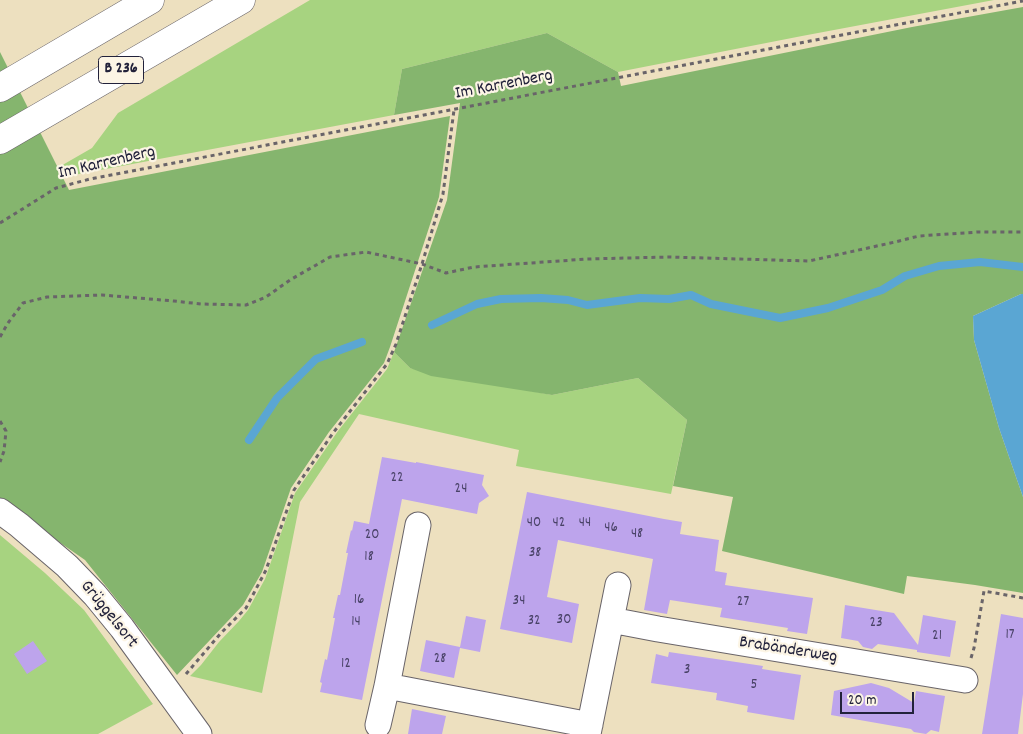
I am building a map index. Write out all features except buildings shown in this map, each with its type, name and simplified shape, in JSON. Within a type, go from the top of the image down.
[{"type":"highway","name":"B 236","points":[[0,88],[150,0]]},
{"type":"highway","name":"B 236","points":[[0,140],[241,0]]},
{"type":"street","name":"Grüggelsort","points":[[0,511],[67,566],[95,595],[122,628],[199,734]]},
{"type":"street","points":[[378,725],[418,525]]},
{"type":"street","points":[[387,686],[589,730],[618,585]]},
{"type":"street","name":"Brabänderweg","points":[[611,620],[964,680]]},
{"type":"path","name":"Im Karrenberg","points":[[0,223],[56,188],[90,179],[1023,1]]},
{"type":"path","points":[[168,692],[246,608],[266,570],[294,490],[333,433],[387,364],[396,344],[443,194],[454,110]]},
{"type":"path","points":[[0,337],[8,323],[24,303],[47,297],[102,295],[201,304],[246,305],[266,297],[290,280],[330,257],[366,252],[422,264],[446,272],[474,267],[587,259],[669,257],[808,261],[919,236],[978,232],[1023,232]]},
{"type":"path","points":[[0,420],[6,431],[4,451],[0,462]]},
{"type":"path","points":[[964,680],[974,648],[984,591],[1023,598]]},
{"type":"green space","points":[[310,0],[994,0],[618,72],[547,33],[402,69],[394,115],[63,177],[59,167],[92,148],[118,113]]},
{"type":"green space","points":[[1023,7],[1023,294],[973,316],[974,340],[999,428],[1023,497],[1023,593],[907,576],[904,594],[722,551],[733,497],[673,486],[687,420],[638,378],[552,395],[431,376],[410,368],[394,352],[447,200],[460,103],[394,115],[402,69],[547,33],[618,72],[621,86],[912,27]]},
{"type":"green space","points":[[0,52],[69,190],[450,116],[439,197],[384,363],[329,432],[291,488],[262,572],[243,605],[177,675],[85,560],[0,501]]},
{"type":"green space","points":[[394,352],[410,368],[552,395],[638,378],[687,420],[671,494],[516,466],[519,450],[359,414],[300,502],[262,693],[190,676],[248,610],[265,579],[295,493],[338,431],[387,369]]},
{"type":"green space","points":[[0,535],[45,573],[84,610],[153,704],[98,734],[0,734]]},
{"type":"water","points":[[1023,294],[1023,497],[999,428],[974,340],[973,316]]},
{"type":"waterway","points":[[432,325],[477,304],[501,299],[541,298],[568,300],[587,305],[640,298],[669,299],[691,295],[711,304],[780,318],[828,308],[882,290],[905,276],[939,266],[980,262],[1023,267]]},
{"type":"waterway","points":[[249,440],[277,398],[316,359],[362,342]]}]
